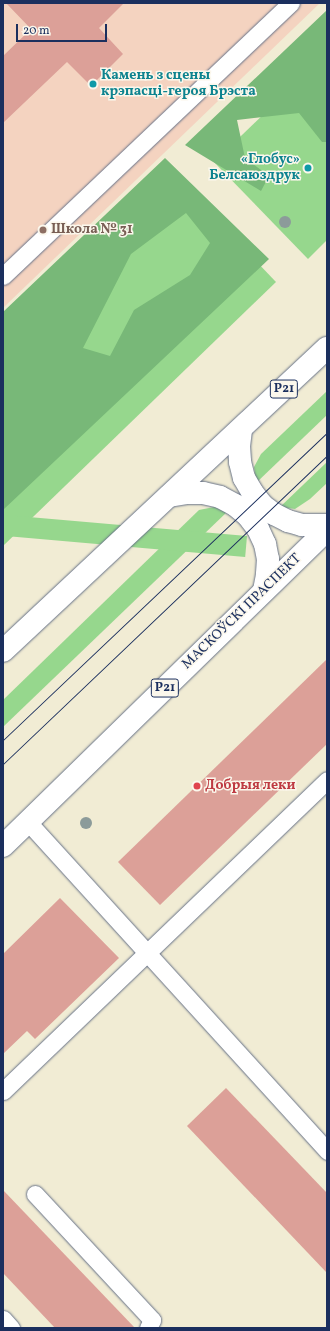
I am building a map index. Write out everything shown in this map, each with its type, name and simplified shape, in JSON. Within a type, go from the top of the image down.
[{"type":"main road","name":"Р21","points":[[3,651],[327,348]]},
{"type":"main road","points":[[241,430],[239,446],[243,472],[252,492],[262,505],[274,514],[288,521],[302,525],[327,525]]},
{"type":"main road","points":[[169,496],[186,493],[209,494],[220,497],[235,505],[248,516],[258,529],[265,544],[268,559],[264,591]]},
{"type":"main road","name":"МАСКОЎСКІ ПРАСПЕКТ","points":[[3,846],[327,530]]},
{"type":"lane","points":[[3,276],[291,3]]},
{"type":"lane","points":[[3,1091],[327,780]]},
{"type":"lane","points":[[28,822],[327,1151]]},
{"type":"lane","points":[[35,1194],[152,1320],[148,1328]]},
{"type":"lane","points":[[3,1319],[11,1328]]},
{"type":"shaded area","name":"Школа № 31","points":[[3,3],[320,3],[3,308]]},
{"type":"green space","points":[[327,10],[327,142],[322,142],[299,113],[237,120],[245,158],[269,176],[261,191],[185,145]]},
{"type":"green space","points":[[327,53],[327,240],[308,259],[214,162]]},
{"type":"green space","points":[[165,158],[269,259],[3,510],[3,312]],"holes":[[[186,213],[210,243],[190,275],[134,310],[110,356],[83,348],[131,254]]]},
{"type":"green space","points":[[186,188],[276,282],[3,546],[3,365]]},
{"type":"green space","points":[[327,391],[327,415],[256,483],[254,467],[261,454]]},
{"type":"green space","points":[[327,462],[327,483],[310,499],[295,509],[280,507]]},
{"type":"green space","points":[[214,507],[227,512],[3,727],[3,700],[199,510]]},
{"type":"green space","points":[[3,515],[247,536],[245,557],[3,536]]},
{"type":"building","points":[[6,3],[124,3],[99,28],[123,54],[91,86],[67,62],[3,123],[3,56],[31,29]]},
{"type":"building","points":[[327,659],[327,744],[160,905],[118,862]]},
{"type":"building","points":[[60,898],[119,958],[35,1039],[27,1031],[3,1054],[3,954]]},
{"type":"building","points":[[226,1088],[327,1193],[327,1273],[187,1126]]},
{"type":"building","points":[[3,1190],[135,1328],[55,1328],[3,1273]]},
{"type":"tram line","points":[[3,740],[327,432]]},
{"type":"tram line","points":[[3,764],[327,455]]},
{"type":"place","name":"Камень з сцены крэпасці-героя Брэста","points":[[93,84]]},
{"type":"place","name":"«Глобус» Белсаюздрук","points":[[308,168]]},
{"type":"place","name":"Школа № 31","points":[[43,230]]},
{"type":"place","name":"Добрыя леки","points":[[197,786]]}]
